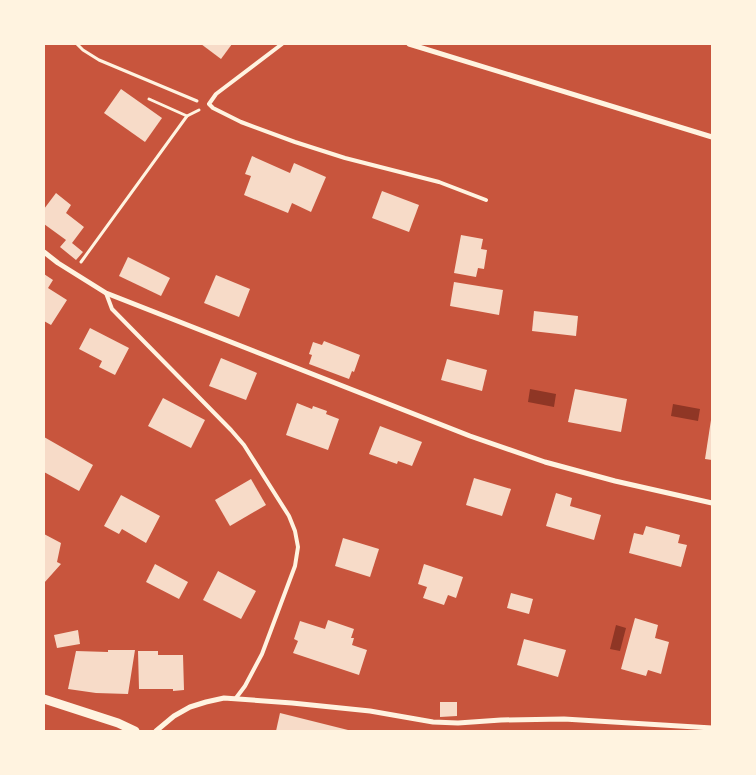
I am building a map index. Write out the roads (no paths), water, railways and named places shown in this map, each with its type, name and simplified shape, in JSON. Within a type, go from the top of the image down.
[{"type":"street","points":[[408,44],[712,137]]},
{"type":"street","points":[[44,252],[106,293],[479,439],[545,462],[615,481],[712,503]]},
{"type":"street","points":[[156,731],[174,716],[190,707],[224,698],[370,711],[433,722],[458,723],[564,719],[712,728]]},
{"type":"street","points":[[44,700],[118,723],[136,731]]},
{"type":"lane","points":[[282,44],[216,94],[209,104],[213,108],[241,122],[286,138],[345,158],[439,182],[486,200]]},
{"type":"lane","points":[[106,293],[112,309],[232,430],[244,445],[289,516],[295,531],[298,547],[295,566],[262,654],[245,686],[236,698]]}]
